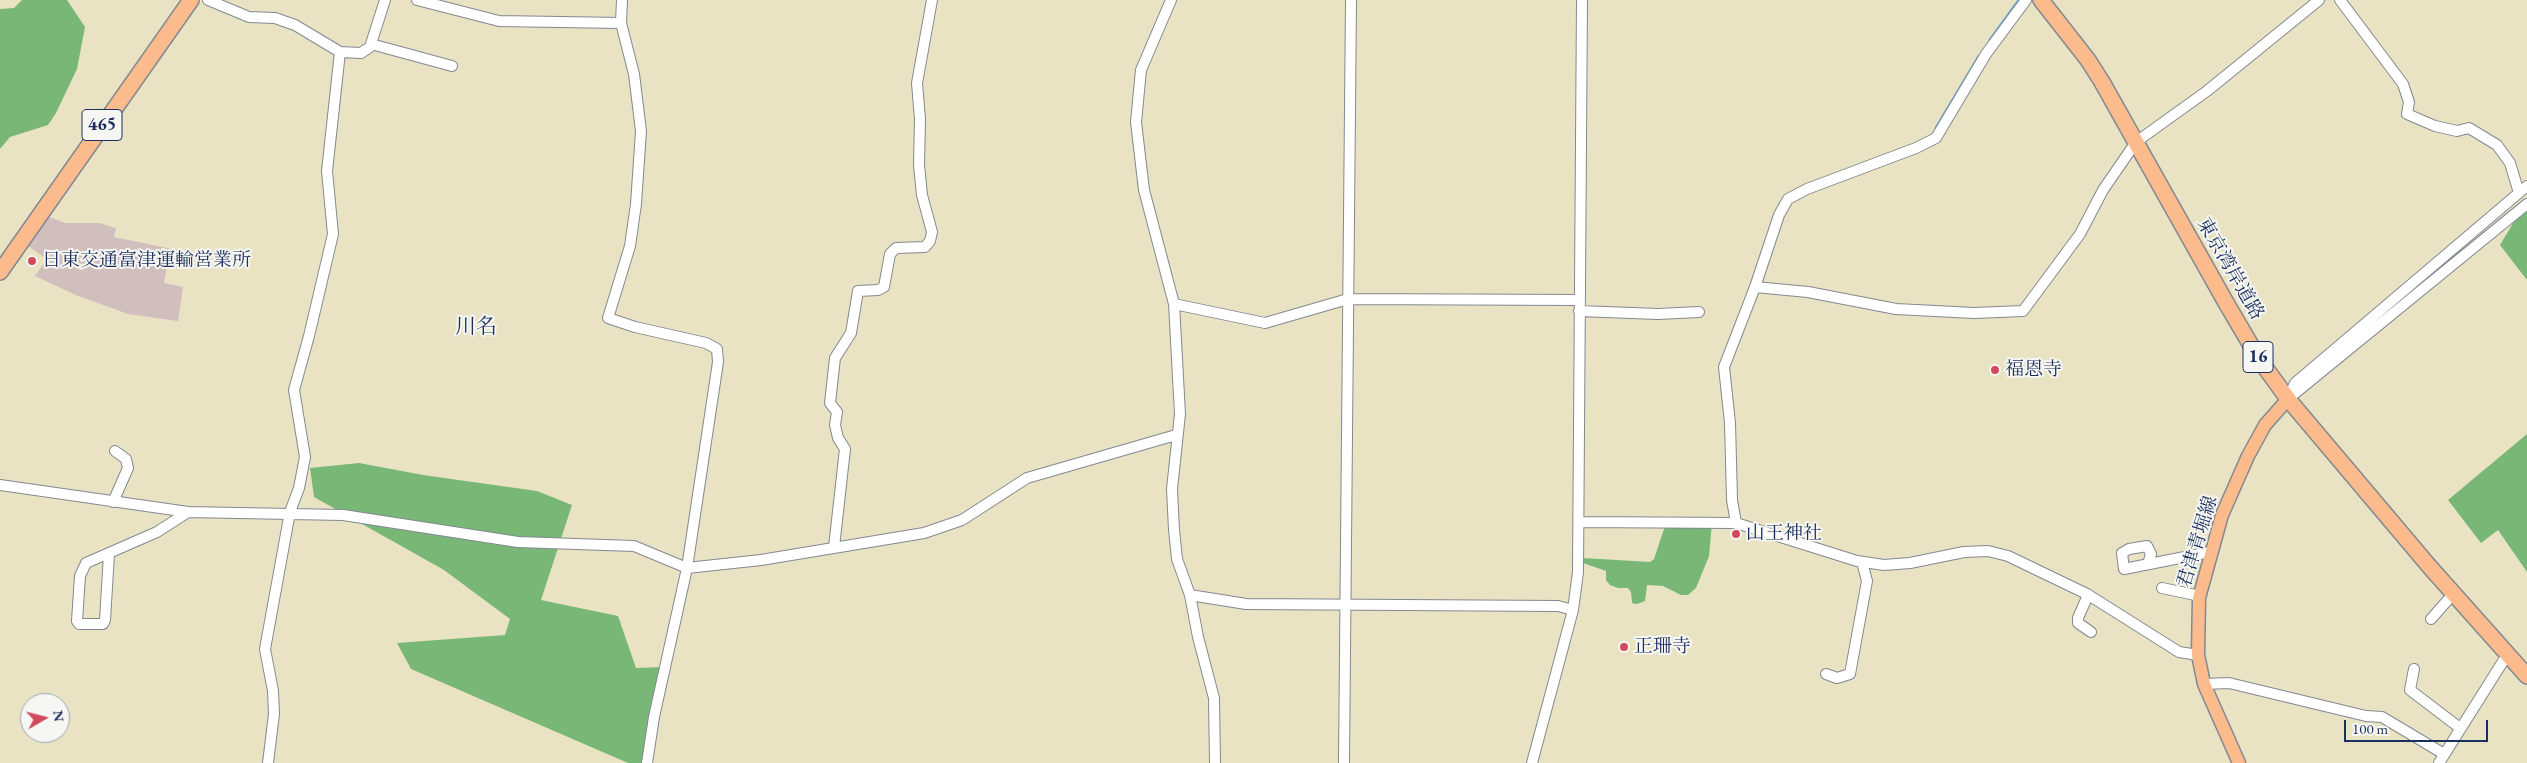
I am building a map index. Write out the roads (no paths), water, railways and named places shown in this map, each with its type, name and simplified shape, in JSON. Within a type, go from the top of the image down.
[{"type":"highway","name":"465","points":[[0,272],[191,0]]},
{"type":"highway","name":"東京湾岸道路","points":[[2041,0],[2088,60],[2254,351],[2288,399],[2507,655],[2524,667]]},
{"type":"main road","name":"君津青堀線","points":[[2239,763],[2204,684],[2198,655],[2200,596],[2210,552],[2222,515],[2248,456],[2266,425],[2288,399]]},
{"type":"street","points":[[208,0],[249,17],[275,18],[295,25],[340,52],[361,53],[370,48],[385,0]]},
{"type":"street","points":[[418,0],[499,21],[621,23]]},
{"type":"street","points":[[622,0],[621,23],[634,74],[641,131],[636,204],[630,246],[608,318],[627,325],[706,343],[717,349],[718,362],[687,568],[654,717],[646,763]]},
{"type":"street","points":[[834,547],[844,449],[838,438],[835,426],[836,412],[830,402],[835,358],[851,333],[858,290],[878,290],[884,287],[890,254],[896,248],[925,247],[930,242],[932,232],[922,195],[919,165],[920,119],[917,83],[932,0]]},
{"type":"street","points":[[1171,0],[1141,70],[1136,122],[1144,190],[1174,304],[1180,414],[1176,436],[1172,489],[1174,530],[1177,559],[1190,595],[1198,638],[1214,698],[1216,763]]},
{"type":"street","points":[[1344,763],[1351,0]]},
{"type":"street","points":[[1532,763],[1573,610],[1578,572],[1580,522],[1579,300],[1582,0]]},
{"type":"street","points":[[1736,523],[1732,500],[1730,423],[1724,367],[1755,287],[1779,215],[1788,199],[1807,189],[1916,148],[1936,138],[1986,54],[2026,0]]},
{"type":"street","points":[[1755,287],[1808,292],[1896,309],[1974,313],[2023,311],[2080,234],[2103,190],[2136,142],[2206,91],[2319,0]]},
{"type":"street","points":[[2288,399],[2295,383],[2523,190],[2510,163],[2497,145],[2469,128],[2457,131],[2435,126],[2407,114],[2409,102],[2403,84],[2340,0]]},
{"type":"street","points":[[371,44],[452,66]]},
{"type":"street","points":[[268,763],[274,714],[273,691],[265,649],[290,512],[299,488],[305,457],[294,390],[310,336],[333,234],[327,171],[340,52]]},
{"type":"street","points":[[2288,399],[2527,204]]},
{"type":"street","points":[[1174,304],[1265,323],[1348,299],[1579,300]]},
{"type":"street","points":[[1579,312],[1658,314],[1699,312]]},
{"type":"street","points":[[0,485],[188,512],[290,512],[352,516],[518,542],[634,546],[687,568],[761,560],[924,533],[962,520],[1027,478],[1176,436]]},
{"type":"street","points":[[113,502],[128,468],[126,459],[115,451]]},
{"type":"street","points":[[109,554],[105,620],[103,624],[80,624],[77,621],[82,568],[86,564],[157,532],[188,512]]},
{"type":"street","points":[[1580,522],[1736,523],[1862,562],[1884,565],[1902,564],[1964,552],[1988,551],[2008,556],[2088,595],[2115,610],[2160,642],[2179,652],[2198,655]]},
{"type":"street","points":[[2148,564],[2210,552]]},
{"type":"street","points":[[1826,674],[1836,678],[1850,674],[1866,581],[1862,562]]},
{"type":"street","points":[[2167,586],[2200,596]]},
{"type":"street","points":[[2431,619],[2454,593]]},
{"type":"street","points":[[1190,595],[1246,604],[1558,606],[1573,610]]},
{"type":"street","points":[[2088,595],[2078,618],[2078,623],[2091,632]]},
{"type":"street","points":[[2204,684],[2229,683],[2366,716],[2382,717],[2441,759],[2507,655]]},
{"type":"street","points":[[2414,669],[2410,690],[2460,728]]},
{"type":"waterway","points":[[1990,40],[2019,0]]},
{"type":"waterway","points":[[1936,128],[1979,56]]},
{"type":"place","name":"日東交通富津運輸営業所","points":[[32,261]]},
{"type":"place","name":"福恩寺","points":[[1995,370]]},
{"type":"place","name":"山王神社","points":[[1736,534]]},
{"type":"place","name":"正珊寺","points":[[1624,647]]},
{"type":"district","name":"川名","points":[[476,327]]}]
